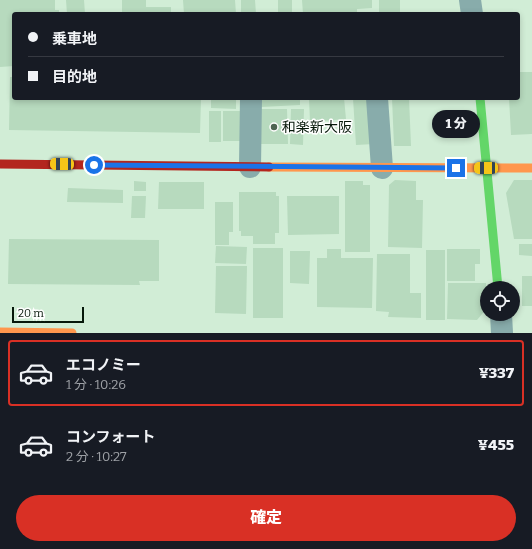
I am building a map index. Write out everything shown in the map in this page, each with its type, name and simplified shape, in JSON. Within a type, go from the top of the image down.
[{"type":"street","points":[[470,0],[472,12]]},
{"type":"street","points":[[250,167],[251,100]]},
{"type":"street","points":[[378,100],[382,168]]},
{"type":"street","points":[[480,100],[497,281]]},
{"type":"street","points":[[0,164],[532,168]]},
{"type":"street","points":[[501,321],[502,333]]},
{"type":"street","points":[[0,332],[72,333]]},
{"type":"building","points":[[0,0],[55,0],[55,10],[59,10],[59,12],[12,12],[12,66],[0,67]]},
{"type":"building","points":[[66,0],[84,0],[85,12],[67,12]]},
{"type":"building","points":[[122,0],[146,0],[146,7],[171,7],[171,12],[122,12]]},
{"type":"building","points":[[183,0],[235,0],[236,12],[184,12]]},
{"type":"building","points":[[241,0],[255,0],[256,12],[241,12]]},
{"type":"building","points":[[278,0],[292,0],[292,12],[278,12]]},
{"type":"building","points":[[302,0],[372,0],[372,8],[357,9],[357,12],[303,12]]},
{"type":"building","points":[[379,0],[400,0],[400,12],[379,12]]},
{"type":"building","points":[[520,72],[532,72],[532,134],[511,135],[509,100],[520,100]]},
{"type":"building","points":[[10,77],[12,77],[12,100],[201,100],[200,133],[9,130]]},
{"type":"building","points":[[211,100],[236,100],[236,109],[211,108]]},
{"type":"building","points":[[261,100],[300,100],[300,105],[261,107]]},
{"type":"building","points":[[309,100],[344,100],[346,119],[310,122]]},
{"type":"building","points":[[353,100],[371,100],[374,144],[356,145]]},
{"type":"building","points":[[392,100],[409,100],[411,146],[394,146]]},
{"type":"building","name":"和楽新大阪","points":[[259,109],[287,109],[288,144],[260,144]]},
{"type":"building","points":[[291,109],[304,109],[303,145],[290,144]]},
{"type":"building","points":[[209,111],[221,111],[221,142],[209,142]]},
{"type":"building","points":[[223,111],[241,111],[241,141],[223,141]]},
{"type":"building","points":[[395,180],[416,181],[416,200],[423,200],[422,248],[388,247],[389,185]]},
{"type":"building","points":[[514,180],[532,180],[532,239],[514,239],[506,193]]},
{"type":"building","points":[[134,181],[146,182],[146,191],[134,191]]},
{"type":"building","points":[[345,181],[363,181],[363,185],[370,185],[370,252],[345,252]]},
{"type":"building","points":[[159,182],[204,182],[204,209],[158,209]]},
{"type":"building","points":[[68,188],[123,190],[123,203],[67,202]]},
{"type":"building","points":[[239,192],[276,192],[276,196],[279,196],[279,233],[275,233],[275,244],[253,244],[253,236],[241,236],[241,231],[239,231]]},
{"type":"building","points":[[132,196],[146,196],[145,218],[131,218]]},
{"type":"building","points":[[287,196],[339,196],[339,234],[288,235]]},
{"type":"building","points":[[215,202],[233,202],[233,232],[229,232],[229,245],[215,245]]},
{"type":"building","points":[[9,239],[159,240],[159,281],[139,281],[140,285],[8,284]]},
{"type":"building","points":[[519,244],[532,244],[532,256],[519,255]]},
{"type":"building","points":[[216,246],[247,247],[246,264],[215,263]]},
{"type":"building","points":[[253,248],[283,248],[283,318],[253,318]]},
{"type":"building","points":[[327,249],[341,249],[341,258],[373,258],[372,308],[317,307],[317,258],[327,258]]},
{"type":"building","points":[[447,249],[480,249],[480,264],[475,264],[475,281],[447,281]]},
{"type":"building","points":[[426,250],[445,250],[445,320],[426,320]]},
{"type":"building","points":[[290,251],[310,251],[309,284],[290,283]]},
{"type":"building","points":[[377,254],[410,254],[410,293],[421,293],[421,318],[388,317],[389,312],[376,311]]},
{"type":"building","points":[[216,266],[247,266],[246,314],[215,313]]},
{"type":"building","points":[[522,276],[532,276],[532,306],[522,306]]},
{"type":"building","points":[[448,283],[480,283],[480,316],[477,320],[447,319]]},
{"type":"traffic: fast","points":[[480,100],[497,281]]},
{"type":"traffic: slow","points":[[269,167],[532,168]]},
{"type":"traffic: slow","points":[[0,332],[72,333]]},
{"type":"traffic: jam","points":[[0,164],[269,167]]},
{"type":"place","name":"和楽新大阪","points":[[274,127]]},
{"type":"route","points":[[94,165],[456,168]]}]
